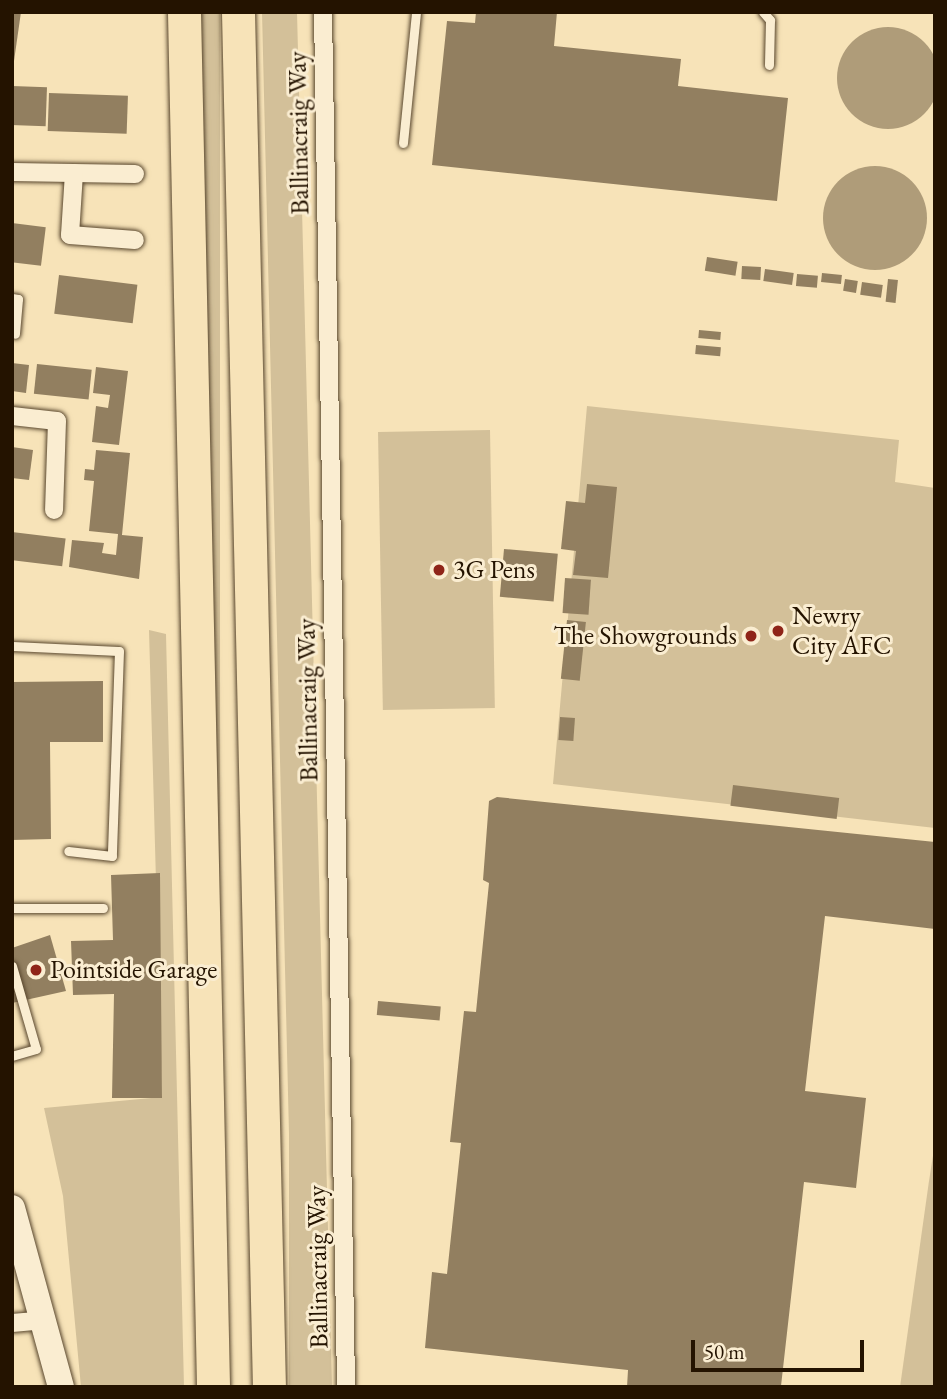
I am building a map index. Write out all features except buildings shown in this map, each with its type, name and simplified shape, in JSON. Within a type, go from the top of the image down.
[{"type":"highway","points":[[184,12],[213,1387]]},
{"type":"highway","points":[[238,12],[269,1387]]},
{"type":"street","name":"Ballinacraig Way","points":[[323,12],[346,1387]]},
{"type":"street","points":[[12,172],[135,174]]},
{"type":"street","points":[[74,173],[70,235],[135,240]]},
{"type":"street","points":[[12,416],[57,421],[54,510]]},
{"type":"street","points":[[12,1208],[45,1320],[61,1387]]},
{"type":"street","points":[[12,1323],[45,1320]]},
{"type":"lane","points":[[403,143],[416,12]]},
{"type":"lane","points":[[763,12],[770,20],[769,65]]},
{"type":"lane","points":[[12,298],[19,299],[15,334]]},
{"type":"lane","points":[[12,646],[119,651],[112,856],[68,851]]},
{"type":"lane","points":[[12,908],[103,908]]},
{"type":"lane","points":[[12,966],[36,1049],[12,1056]]},
{"type":"shaded area","points":[[197,12],[220,12],[220,1387],[197,1387]]},
{"type":"shaded area","points":[[262,12],[297,12],[332,1387],[289,1387],[289,1135]]},
{"type":"shaded area","points":[[888,27],[908,30],[931,49],[936,58],[939,78],[936,98],[917,121],[908,126],[888,129],[868,126],[845,107],[840,98],[837,78],[840,58],[859,35],[868,30]]},
{"type":"shaded area","points":[[875,166],[895,170],[912,181],[923,198],[927,218],[923,238],[912,255],[895,266],[875,270],[855,266],[838,255],[827,238],[823,218],[827,198],[838,181],[855,170]]},
{"type":"shaded area","name":"The Showgrounds","points":[[587,406],[899,440],[895,482],[935,488],[935,828],[553,784]]},
{"type":"shaded area","name":"3G Pens","points":[[490,430],[495,708],[383,710],[378,432]]},
{"type":"shaded area","points":[[149,630],[166,634],[184,1387],[81,1387],[63,1196],[44,1108],[162,1097]]},
{"type":"shaded area","points":[[935,1143],[935,1387],[900,1387],[929,1181]]},
{"type":"place","name":"3G Pens","points":[[439,570]]},
{"type":"place","name":"Newry City AFC","points":[[778,631]]},
{"type":"place","name":"The Showgrounds","points":[[751,636]]},
{"type":"place","name":"Pointside Garage","points":[[36,970]]}]
